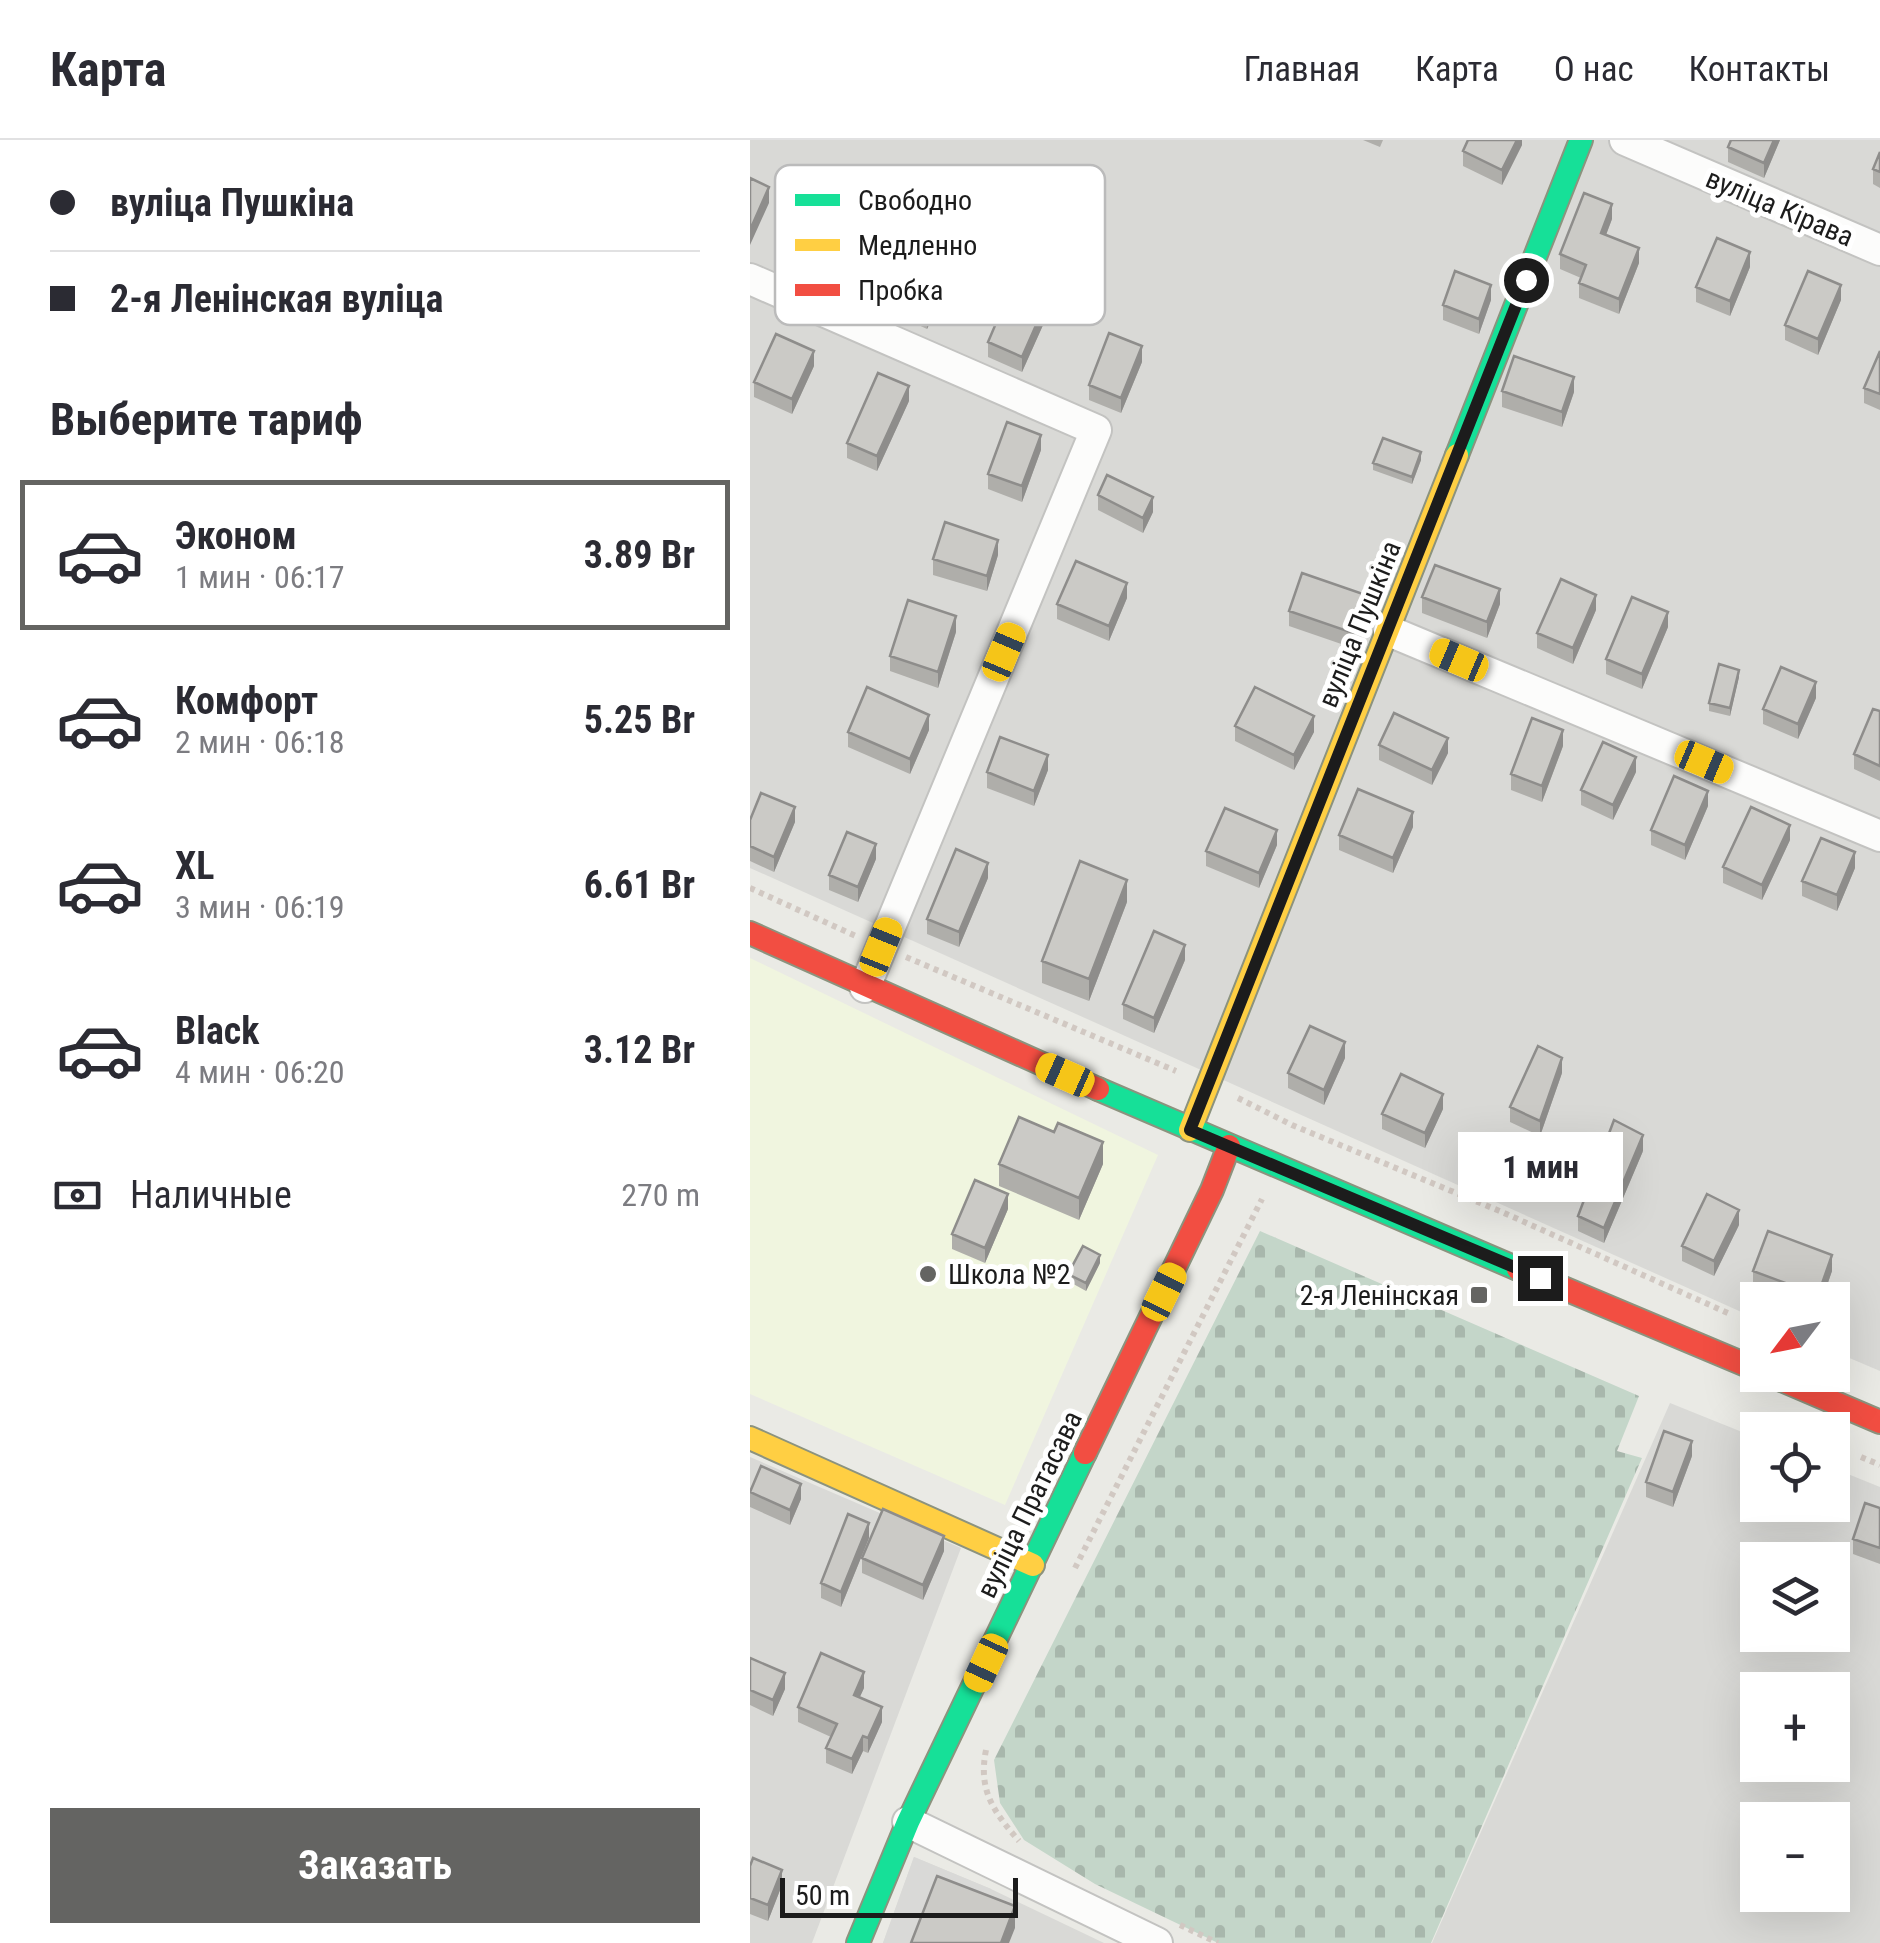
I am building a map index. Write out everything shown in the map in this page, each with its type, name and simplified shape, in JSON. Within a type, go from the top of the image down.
[{"type":"main road","name":"вуліца Пушкіна","points":[[1190,1130],[1582,140]]},
{"type":"main road","points":[[750,933],[1190,1130],[1740,1362]]},
{"type":"main road","name":"вуліца Пратасава","points":[[858,1943],[908,1822],[1212,1190],[1229,1146]]},
{"type":"main road","points":[[1810,1392],[1880,1422]]},
{"type":"main road","points":[[750,1438],[1033,1565]]},
{"type":"street","name":"вуліца Кірава","points":[[1626,140],[1880,250]]},
{"type":"street","points":[[750,278],[775,289]]},
{"type":"street","points":[[857,325],[1096,430],[865,987]]},
{"type":"street","points":[[1389,630],[1880,836]]},
{"type":"street","points":[[908,1822],[1161,1930]]},
{"type":"path","points":[[750,888],[1209,1084],[1292,1125],[1502,1212],[1740,1319]]},
{"type":"path","points":[[1072,1573],[1262,1199]]},
{"type":"path","points":[[990,1740],[984,1753],[984,1791],[1021,1844]]},
{"type":"path","points":[[1161,1930],[1218,1943]]},
{"type":"shaded area","points":[[750,140],[1880,140],[1880,1371],[1850,1358],[1850,1282],[1740,1282],[1740,1311],[750,868]]},
{"type":"shaded area","name":"Школа №2","points":[[750,958],[1158,1155],[1005,1505],[750,1394]]},
{"type":"shaded area","points":[[1670,1403],[1740,1431],[1740,1522],[1850,1522],[1850,1475],[1880,1487],[1880,1943],[1432,1943]]},
{"type":"shaded area","points":[[750,1457],[961,1548],[812,1943],[750,1943]]},
{"type":"shaded area","points":[[914,1857],[991,1889],[1104,1943],[883,1943]]},
{"type":"shaded area","points":[[914,1857],[991,1889],[982,1907],[913,1943],[883,1943]]},
{"type":"green space","points":[[1260,1231],[1639,1396],[1617,1451],[1642,1458],[1431,1943],[1218,1943],[1095,1884],[1024,1840],[1000,1803],[994,1760]]},
{"type":"building","points":[[1468,140],[1517,140],[1502,170],[1463,151]]},
{"type":"building","points":[[1731,140],[1774,140],[1764,163],[1728,147]]},
{"type":"building","points":[[1880,152],[1880,172],[1873,169]]},
{"type":"building","points":[[750,178],[769,187],[750,230]]},
{"type":"building","points":[[1584,193],[1612,204],[1601,233],[1639,248],[1619,299],[1579,283],[1586,265],[1560,254]]},
{"type":"building","points":[[1717,238],[1750,252],[1730,301],[1696,287]]},
{"type":"building","points":[[1455,271],[1491,285],[1479,319],[1443,305]]},
{"type":"building","points":[[1808,271],[1841,285],[1818,339],[1785,325]]},
{"type":"building","points":[[995,325],[1036,325],[1022,357],[988,342]]},
{"type":"building","points":[[1109,333],[1142,346],[1121,398],[1089,385]]},
{"type":"building","points":[[776,334],[814,351],[792,399],[754,382]]},
{"type":"building","points":[[1880,351],[1880,394],[1864,388]]},
{"type":"building","points":[[1514,356],[1574,377],[1562,412],[1502,391]]},
{"type":"building","points":[[878,373],[909,386],[877,456],[847,443]]},
{"type":"building","points":[[1007,422],[1041,435],[1022,486],[988,474]]},
{"type":"building","points":[[1383,438],[1421,452],[1412,477],[1373,463]]},
{"type":"building","points":[[1107,475],[1153,497],[1143,518],[1098,495]]},
{"type":"building","points":[[945,522],[998,540],[987,576],[933,559]]},
{"type":"building","points":[[1076,561],[1127,583],[1109,626],[1057,604]]},
{"type":"building","points":[[1435,565],[1500,589],[1487,622],[1422,597]]},
{"type":"building","points":[[1302,573],[1363,594],[1350,632],[1289,611]]},
{"type":"building","points":[[1561,579],[1596,595],[1573,648],[1537,633]]},
{"type":"building","points":[[1632,597],[1668,612],[1642,674],[1606,659]]},
{"type":"building","points":[[908,600],[956,616],[938,672],[890,656]]},
{"type":"building","points":[[1719,664],[1739,670],[1730,708],[1709,703]]},
{"type":"building","points":[[1781,667],[1816,682],[1798,724],[1763,709]]},
{"type":"building","points":[[867,687],[929,715],[910,759],[848,732]]},
{"type":"building","points":[[1255,687],[1314,716],[1294,755],[1235,726]]},
{"type":"building","points":[[1873,709],[1880,711],[1880,766],[1854,754]]},
{"type":"building","points":[[1394,713],[1448,738],[1432,770],[1379,745]]},
{"type":"building","points":[[1532,718],[1563,730],[1542,786],[1511,774]]},
{"type":"building","points":[[1000,737],[1048,755],[1034,791],[987,772]]},
{"type":"building","points":[[1603,742],[1636,757],[1613,805],[1581,790]]},
{"type":"building","points":[[1674,776],[1708,791],[1685,845],[1651,830]]},
{"type":"building","points":[[1358,789],[1413,812],[1393,858],[1339,835]]},
{"type":"building","points":[[761,793],[795,807],[774,857],[750,846],[750,820]]},
{"type":"building","points":[[1751,807],[1790,825],[1762,885],[1723,867]]},
{"type":"building","points":[[1225,808],[1277,830],[1259,873],[1206,851]]},
{"type":"building","points":[[847,832],[876,844],[858,887],[829,875]]},
{"type":"building","points":[[1821,838],[1855,852],[1837,895],[1802,881]]},
{"type":"building","points":[[956,849],[988,863],[959,932],[927,919]]},
{"type":"building","points":[[1080,861],[1127,880],[1089,979],[1042,961]]},
{"type":"building","points":[[1154,931],[1185,945],[1154,1018],[1123,1004]]},
{"type":"building","points":[[1310,1026],[1345,1042],[1324,1090],[1288,1073]]},
{"type":"building","points":[[1538,1046],[1562,1058],[1540,1121],[1510,1107]]},
{"type":"building","points":[[1401,1074],[1443,1094],[1425,1133],[1382,1114]]},
{"type":"building","points":[[1019,1117],[1054,1132],[1058,1123],[1103,1142],[1079,1198],[999,1164]]},
{"type":"building","points":[[1614,1120],[1643,1135],[1604,1228],[1578,1216]]},
{"type":"building","points":[[975,1180],[1008,1194],[985,1248],[952,1234]]},
{"type":"building","points":[[1707,1194],[1739,1210],[1714,1261],[1682,1246]]},
{"type":"building","points":[[1768,1231],[1832,1255],[1823,1282],[1783,1282],[1753,1271]]},
{"type":"building","points":[[1083,1246],[1100,1255],[1086,1283],[1068,1274]]},
{"type":"building","points":[[1664,1431],[1692,1441],[1673,1492],[1646,1482]]},
{"type":"building","points":[[761,1466],[801,1484],[790,1510],[750,1492]]},
{"type":"building","points":[[1865,1503],[1880,1508],[1880,1548],[1853,1539]]},
{"type":"building","points":[[883,1509],[944,1536],[923,1585],[862,1558]]},
{"type":"building","points":[[848,1514],[869,1523],[841,1592],[821,1583]]},
{"type":"building","points":[[821,1653],[864,1672],[854,1695],[882,1707],[868,1738],[863,1736],[852,1759],[826,1748],[837,1724],[798,1707]]},
{"type":"building","points":[[750,1658],[785,1673],[773,1700],[750,1690]]},
{"type":"building","points":[[753,1858],[782,1870],[768,1905],[750,1898]]},
{"type":"building","points":[[937,1876],[1015,1906],[1001,1943],[911,1943]]},
{"type":"traffic: fast","points":[[1457,455],[1581,140]]},
{"type":"traffic: fast","points":[[1098,1089],[1518,1269]]},
{"type":"traffic: fast","points":[[858,1943],[908,1822],[1085,1453]]},
{"type":"traffic: slow","points":[[1190,1130],[1457,455]]},
{"type":"traffic: slow","points":[[750,1438],[1033,1565]]},
{"type":"traffic: jam","points":[[750,933],[1098,1089]]},
{"type":"traffic: jam","points":[[1085,1453],[1212,1190],[1229,1146]]},
{"type":"traffic: jam","points":[[1518,1269],[1740,1362]]},
{"type":"traffic: jam","points":[[1810,1392],[1880,1422]]},
{"type":"place","name":"Школа №2","points":[[928,1274]]},
{"type":"place","name":"2-я Ленінская","points":[[1479,1295]]},
{"type":"route","points":[[1526,280],[1190,1130],[1540,1278]]}]
